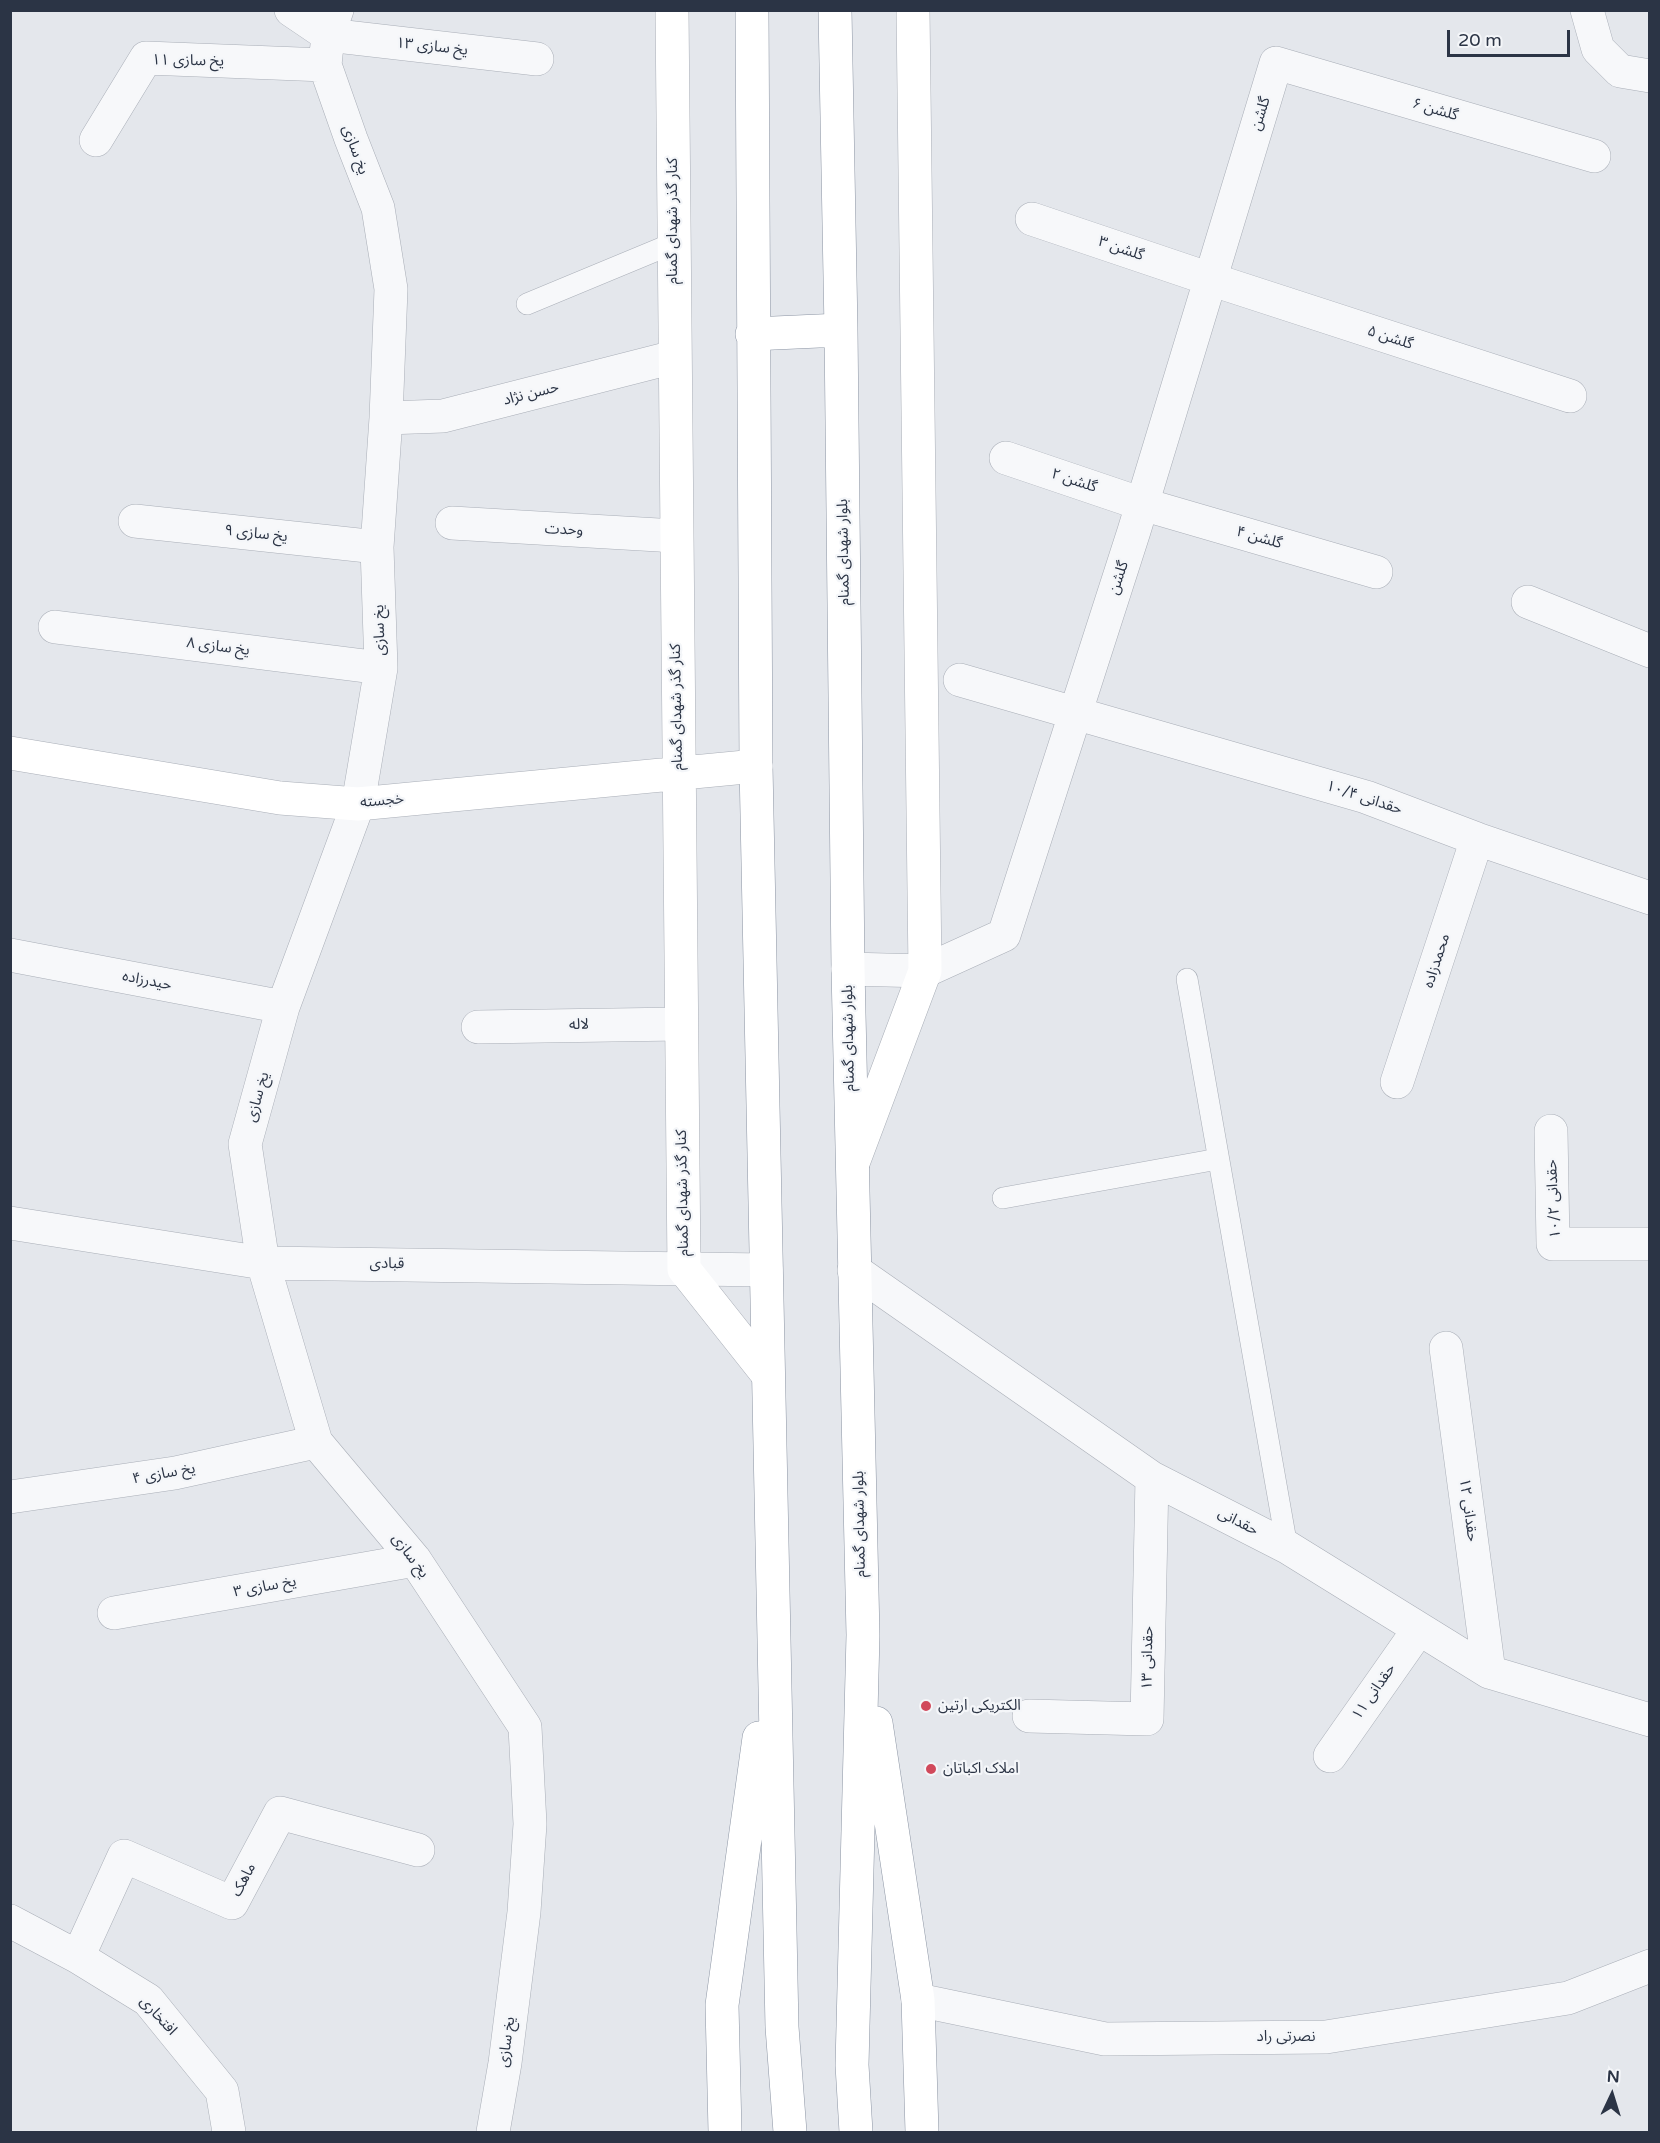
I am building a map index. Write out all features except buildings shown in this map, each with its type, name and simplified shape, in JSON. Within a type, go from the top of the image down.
[{"type":"main road","name":"کنار گذر شهدای گمنام","points":[[672,10],[684,1269],[768,1375]]},
{"type":"main road","points":[[752,10],[756,766],[782,2027],[790,2133]]},
{"type":"main road","name":"بلوار شهدای گمنام","points":[[835,10],[848,969],[862,1635],[852,2065],[856,2133]]},
{"type":"main road","points":[[852,1165],[926,971],[913,10]]},
{"type":"main road","points":[[752,334],[841,330]]},
{"type":"main road","name":"خجسته","points":[[10,753],[280,798],[358,804],[756,766]]},
{"type":"main road","points":[[862,1635],[918,2000],[922,2133]]},
{"type":"main road","points":[[725,2133],[722,2004],[773,1638]]},
{"type":"street","points":[[291,10],[330,37]]},
{"type":"street","points":[[1587,10],[1598,49],[1620,71],[1650,76]]},
{"type":"street","name":"یخ سازی ۱۳","points":[[330,37],[537,59]]},
{"type":"street","name":"یخ سازی ۱۱","points":[[96,140],[146,58],[330,37]]},
{"type":"street","name":"یخ سازی","points":[[330,37],[351,139],[378,208],[391,290],[386,418],[377,547],[381,668],[358,804],[283,1007],[244,1144],[263,1263],[316,1442],[416,1560],[525,1727],[530,1824],[524,1912],[493,2133]]},
{"type":"street","name":"گلشن","points":[[848,969],[926,971],[1004,935],[1142,504],[1276,63]]},
{"type":"street","name":"گلشن ۶","points":[[1276,63],[1594,156]]},
{"type":"street","name":"گلشن ۳","points":[[1032,219],[1210,279]]},
{"type":"street","name":"گلشن ۵","points":[[1210,279],[1570,396]]},
{"type":"street","name":"حسن نژاد","points":[[386,418],[443,416],[674,357]]},
{"type":"street","name":"گلشن ۲","points":[[1006,458],[1142,504]]},
{"type":"street","name":"گلشن ۴","points":[[1142,504],[1376,572]]},
{"type":"street","name":"یخ سازی ۹","points":[[135,521],[377,547]]},
{"type":"street","name":"وحدت","points":[[452,524],[676,536]]},
{"type":"street","points":[[1528,602],[1650,651]]},
{"type":"street","name":"یخ سازی ۸","points":[[55,627],[381,668]]},
{"type":"street","name":"حقدانی ۱۰/۴","points":[[960,680],[1366,797],[1477,839],[1650,898]]},
{"type":"street","name":"محمدزاده","points":[[1398,1082],[1477,839]]},
{"type":"street","name":"حیدرزاده","points":[[10,954],[283,1007]]},
{"type":"street","name":"لاله","points":[[478,1027],[680,1024]]},
{"type":"street","name":"حقدانی ۱۰/۲","points":[[1551,1131],[1553,1244],[1650,1244]]},
{"type":"street","name":"قبادی","points":[[10,1223],[263,1263],[766,1270]]},
{"type":"street","name":"حقدانی","points":[[854,1270],[1152,1478],[1287,1547],[1489,1672],[1650,1720]]},
{"type":"street","name":"حقدانی ۱۲","points":[[1446,1348],[1489,1672]]},
{"type":"street","name":"یخ سازی ۴","points":[[10,1497],[175,1473],[316,1442]]},
{"type":"street","name":"حقدانی ۱۳","points":[[1029,1716],[1147,1719],[1152,1478]]},
{"type":"street","name":"یخ سازی ۳","points":[[114,1613],[416,1560]]},
{"type":"street","name":"حقدانی ۱۱","points":[[1330,1756],[1419,1629]]},
{"type":"street","name":"ماهک","points":[[78,1957],[124,1856],[231,1904],[280,1813],[418,1850]]},
{"type":"street","name":"افتخاری","points":[[10,1921],[78,1957],[148,2000],[222,2091],[230,2133]]},
{"type":"street","name":"نصرتی راد","points":[[918,2000],[1105,2039],[1326,2037],[1568,1998],[1650,1966]]},
{"type":"lane","points":[[527,304],[674,243]]},
{"type":"lane","points":[[1186,978],[1287,1547]]},
{"type":"lane","points":[[1003,1198],[1218,1159]]},
{"type":"place","name":"الکتریکی ارتین","points":[[926,1706]]},
{"type":"place","name":"املاک اکباتان","points":[[931,1769]]}]
